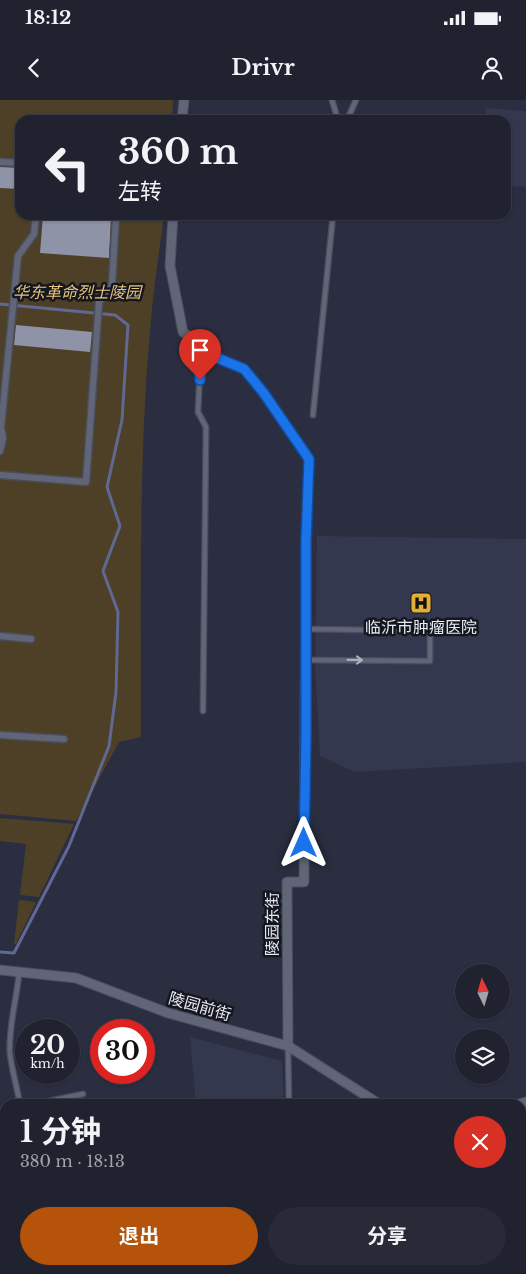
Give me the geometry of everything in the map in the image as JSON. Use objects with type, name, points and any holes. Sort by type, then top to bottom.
[{"type":"street","points":[[182,115],[184,100]]},
{"type":"street","points":[[0,162],[15,163]]},
{"type":"street","points":[[0,451],[3,438],[1,425],[18,256],[34,234],[35,220]]},
{"type":"street","points":[[0,475],[86,482],[99,302],[112,285],[116,220]]},
{"type":"street","name":"陵园东街","points":[[173,220],[170,266],[183,332],[215,357],[244,369],[263,392],[309,459],[306,542],[304,882],[287,882],[288,1046]]},
{"type":"street","points":[[0,636],[31,638]]},
{"type":"street","points":[[0,734],[64,739]]},
{"type":"street","name":"陵园前街","points":[[0,970],[76,978],[168,1013],[288,1046],[371,1099]]},
{"type":"lane","points":[[332,100],[336,115]]},
{"type":"lane","points":[[349,115],[356,100]]},
{"type":"lane","points":[[314,415],[333,220]]},
{"type":"lane","points":[[201,347],[198,412],[206,427],[203,712]]},
{"type":"lane","points":[[306,629],[430,631],[430,661],[306,660]]},
{"type":"lane","points":[[19,1099],[10,1054],[11,1029],[20,971]]},
{"type":"lane","points":[[288,1046],[289,1099]]},
{"type":"lane","points":[[59,1099],[83,1094]]},
{"type":"shaded area","points":[[486,108],[526,111],[526,187],[511,186],[511,115],[485,115]]},
{"type":"shaded area","name":"临沂市肿瘤医院","points":[[317,536],[526,539],[526,762],[355,772],[320,756],[315,666]]},
{"type":"shaded area","points":[[190,1037],[282,1061],[284,1099],[196,1099]]},
{"type":"green space","name":"华东革命烈士陵园","points":[[0,100],[173,100],[172,115],[15,115],[15,220],[163,220],[152,309],[144,416],[141,523],[141,737],[119,742],[76,821],[0,814]]},
{"type":"green space","points":[[0,818],[74,824],[39,897],[20,895],[26,844],[0,841]]},
{"type":"green space","points":[[19,900],[36,902],[16,944],[14,944]]},
{"type":"building","points":[[0,167],[15,168],[15,189],[0,188]]},
{"type":"building","points":[[43,220],[111,220],[109,258],[40,253]]},
{"type":"building","points":[[16,325],[92,332],[90,352],[14,345]]},
{"type":"waterway","points":[[0,304],[115,315],[128,325],[122,420],[107,487],[120,526],[103,571],[118,612],[116,692],[109,746],[69,846],[14,953],[0,952]]},
{"type":"place","name":"临沂市肿瘤医院","points":[[421,603]]},
{"type":"route","points":[[200,380],[201,347],[215,357],[244,369],[263,392],[309,459],[306,542],[307,623],[304,843]]}]
